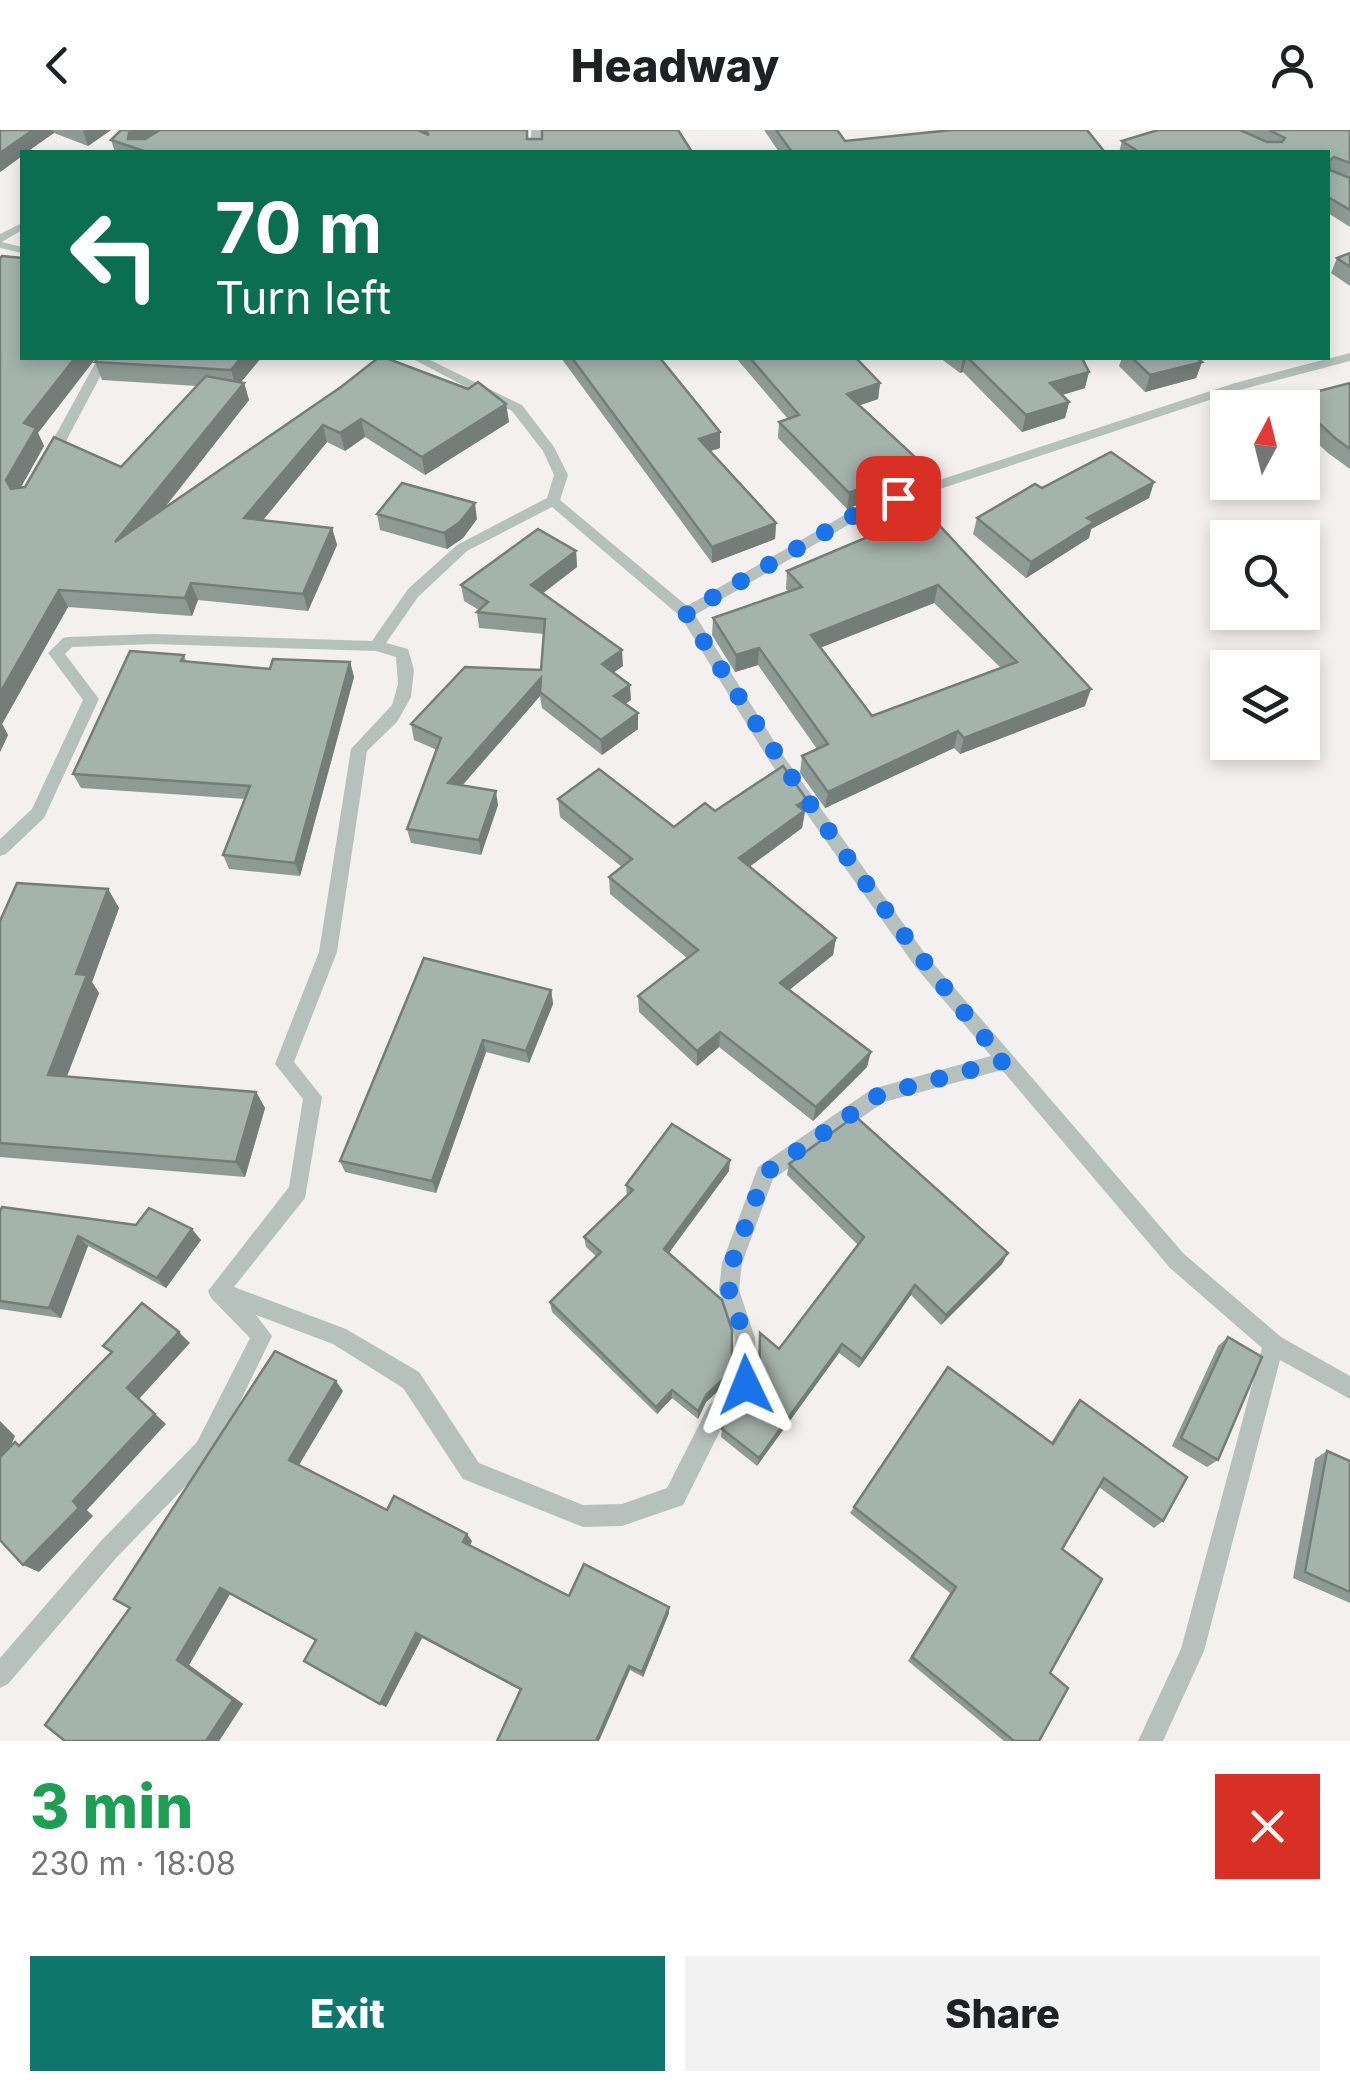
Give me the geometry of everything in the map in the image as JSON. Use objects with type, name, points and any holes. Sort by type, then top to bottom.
[{"type":"street","points":[[686,613],[865,509],[1239,386],[1350,357]]},
{"type":"street","points":[[43,470],[103,360]]},
{"type":"street","points":[[376,646],[413,593],[462,548],[552,501],[561,475],[548,450],[516,408],[421,360]]},
{"type":"street","points":[[552,501],[686,613],[776,758],[920,960],[1177,1261],[1274,1344],[1350,1388]]},
{"type":"street","points":[[0,848],[38,813],[91,699],[56,653],[68,642],[153,638],[376,646],[403,653],[410,680],[396,717],[359,749],[328,952],[284,1064],[313,1098],[298,1191],[218,1291]]},
{"type":"street","points":[[218,1291],[338,1336],[412,1380],[471,1471],[583,1516],[622,1514],[675,1498],[717,1413],[746,1385],[745,1338],[729,1290],[732,1263],[765,1173],[879,1095],[1004,1061]]},
{"type":"street","points":[[0,1676],[109,1549],[205,1450],[262,1336],[218,1291]]},
{"type":"street","points":[[1150,1741],[1192,1651],[1274,1344]]},
{"type":"building","points":[[0,130],[33,130],[0,153]]},
{"type":"building","points":[[121,130],[134,130],[128,139],[145,139],[160,130],[418,130],[429,135],[425,130],[527,130],[527,139],[542,139],[542,130],[678,130],[691,150],[141,150],[111,140]]},
{"type":"building","points":[[776,130],[837,130],[845,141],[952,130],[1087,130],[1103,150],[791,150]]},
{"type":"building","points":[[1158,130],[1240,130],[1267,142],[1282,142],[1285,138],[1269,130],[1350,130],[1350,163],[1334,157],[1330,160],[1330,150],[1136,150],[1122,141]]},
{"type":"building","points":[[1330,170],[1350,178],[1350,210],[1330,198]]},
{"type":"building","points":[[1350,253],[1350,267],[1337,258]]},
{"type":"building","points":[[0,258],[20,258],[20,360],[73,360],[24,423],[36,428],[6,480],[11,489],[25,487],[54,437],[121,467],[206,376],[244,383],[115,542],[375,360],[391,360],[468,389],[478,382],[506,404],[422,457],[361,419],[340,433],[323,425],[244,518],[332,528],[303,594],[191,583],[185,598],[59,590],[0,693]]},
{"type":"building","points":[[96,360],[239,360],[231,370]]},
{"type":"building","points":[[573,360],[662,360],[720,432],[699,439],[776,523],[712,547]]},
{"type":"building","points":[[752,360],[858,360],[880,383],[847,394],[915,457],[879,471],[886,478],[849,493],[779,422],[799,415]]},
{"type":"building","points":[[970,360],[1083,360],[1089,372],[1050,383],[1069,402],[1026,415]]},
{"type":"building","points":[[1134,360],[1202,362],[1150,375]]},
{"type":"building","points":[[1350,383],[1350,449],[1320,424],[1320,391]]},
{"type":"building","points":[[1111,452],[1154,482],[1087,518],[1094,522],[1031,562],[977,518],[1035,484],[1042,488]]},
{"type":"building","points":[[402,483],[475,503],[460,522],[444,533],[377,514]]},
{"type":"building","points":[[900,489],[939,525],[1091,689],[964,738],[958,731],[828,792],[802,756],[828,744],[759,648],[736,655],[713,618],[802,587],[787,571],[882,531],[878,528],[884,526],[862,505]],"holes":[[[938,585],[1017,662],[872,716],[811,635]]]},
{"type":"building","points":[[538,529],[576,551],[531,585],[622,650],[602,664],[630,685],[614,696],[638,713],[601,740],[540,692],[541,678],[448,783],[496,791],[479,840],[407,829],[441,738],[411,724],[465,667],[541,670],[545,619],[477,612],[488,602],[461,585]]},
{"type":"building","points":[[130,651],[184,655],[181,661],[270,669],[273,659],[350,662],[295,863],[223,855],[250,786],[73,774]]},
{"type":"building","points":[[783,766],[807,800],[797,805],[804,811],[739,858],[836,938],[780,983],[871,1052],[816,1107],[720,1032],[697,1051],[638,996],[698,950],[609,877],[632,859],[558,799],[599,769],[674,827],[705,803],[715,811]]},
{"type":"building","points":[[17,883],[108,889],[76,974],[87,975],[48,1075],[256,1092],[236,1162],[0,1143],[0,921]]},
{"type":"building","points":[[424,958],[551,990],[526,1051],[483,1040],[432,1181],[340,1161]]},
{"type":"building","points":[[855,1116],[1008,1253],[946,1315],[915,1285],[862,1359],[842,1344],[759,1458],[722,1429],[729,1415],[759,1386],[760,1333],[779,1349],[864,1237],[789,1164]]},
{"type":"building","points":[[672,1124],[730,1160],[664,1249],[722,1300],[732,1330],[732,1371],[707,1394],[698,1411],[672,1390],[656,1407],[550,1302],[601,1252],[584,1237],[633,1190],[626,1185]]},
{"type":"building","points":[[2,1207],[136,1225],[149,1208],[192,1229],[157,1278],[78,1236],[49,1308],[0,1301]]},
{"type":"building","points":[[142,1303],[179,1332],[127,1388],[155,1414],[73,1501],[79,1508],[23,1565],[0,1540],[0,1457],[15,1442],[19,1446],[112,1352],[103,1346]]},
{"type":"building","points":[[1228,1337],[1262,1357],[1218,1460],[1181,1438]]},
{"type":"building","points":[[275,1351],[336,1381],[289,1460],[387,1510],[394,1496],[467,1534],[463,1542],[569,1596],[584,1564],[669,1607],[642,1672],[629,1666],[596,1741],[497,1741],[521,1689],[416,1633],[380,1704],[304,1661],[316,1640],[220,1588],[177,1660],[233,1700],[206,1741],[65,1741],[45,1725],[130,1608],[114,1599]]},
{"type":"building","points":[[948,1367],[1053,1444],[1080,1400],[1187,1477],[1163,1521],[1104,1478],[1062,1549],[1102,1579],[1050,1673],[1068,1688],[1039,1741],[1014,1741],[912,1657],[956,1587],[854,1507]]},
{"type":"building","points":[[1327,1451],[1350,1461],[1350,1592],[1305,1572]]},
{"type":"route","points":[[746,1385],[745,1338],[729,1290],[732,1263],[765,1173],[879,1095],[1004,1061],[920,960],[776,758],[686,613],[865,509],[898,498]]}]
